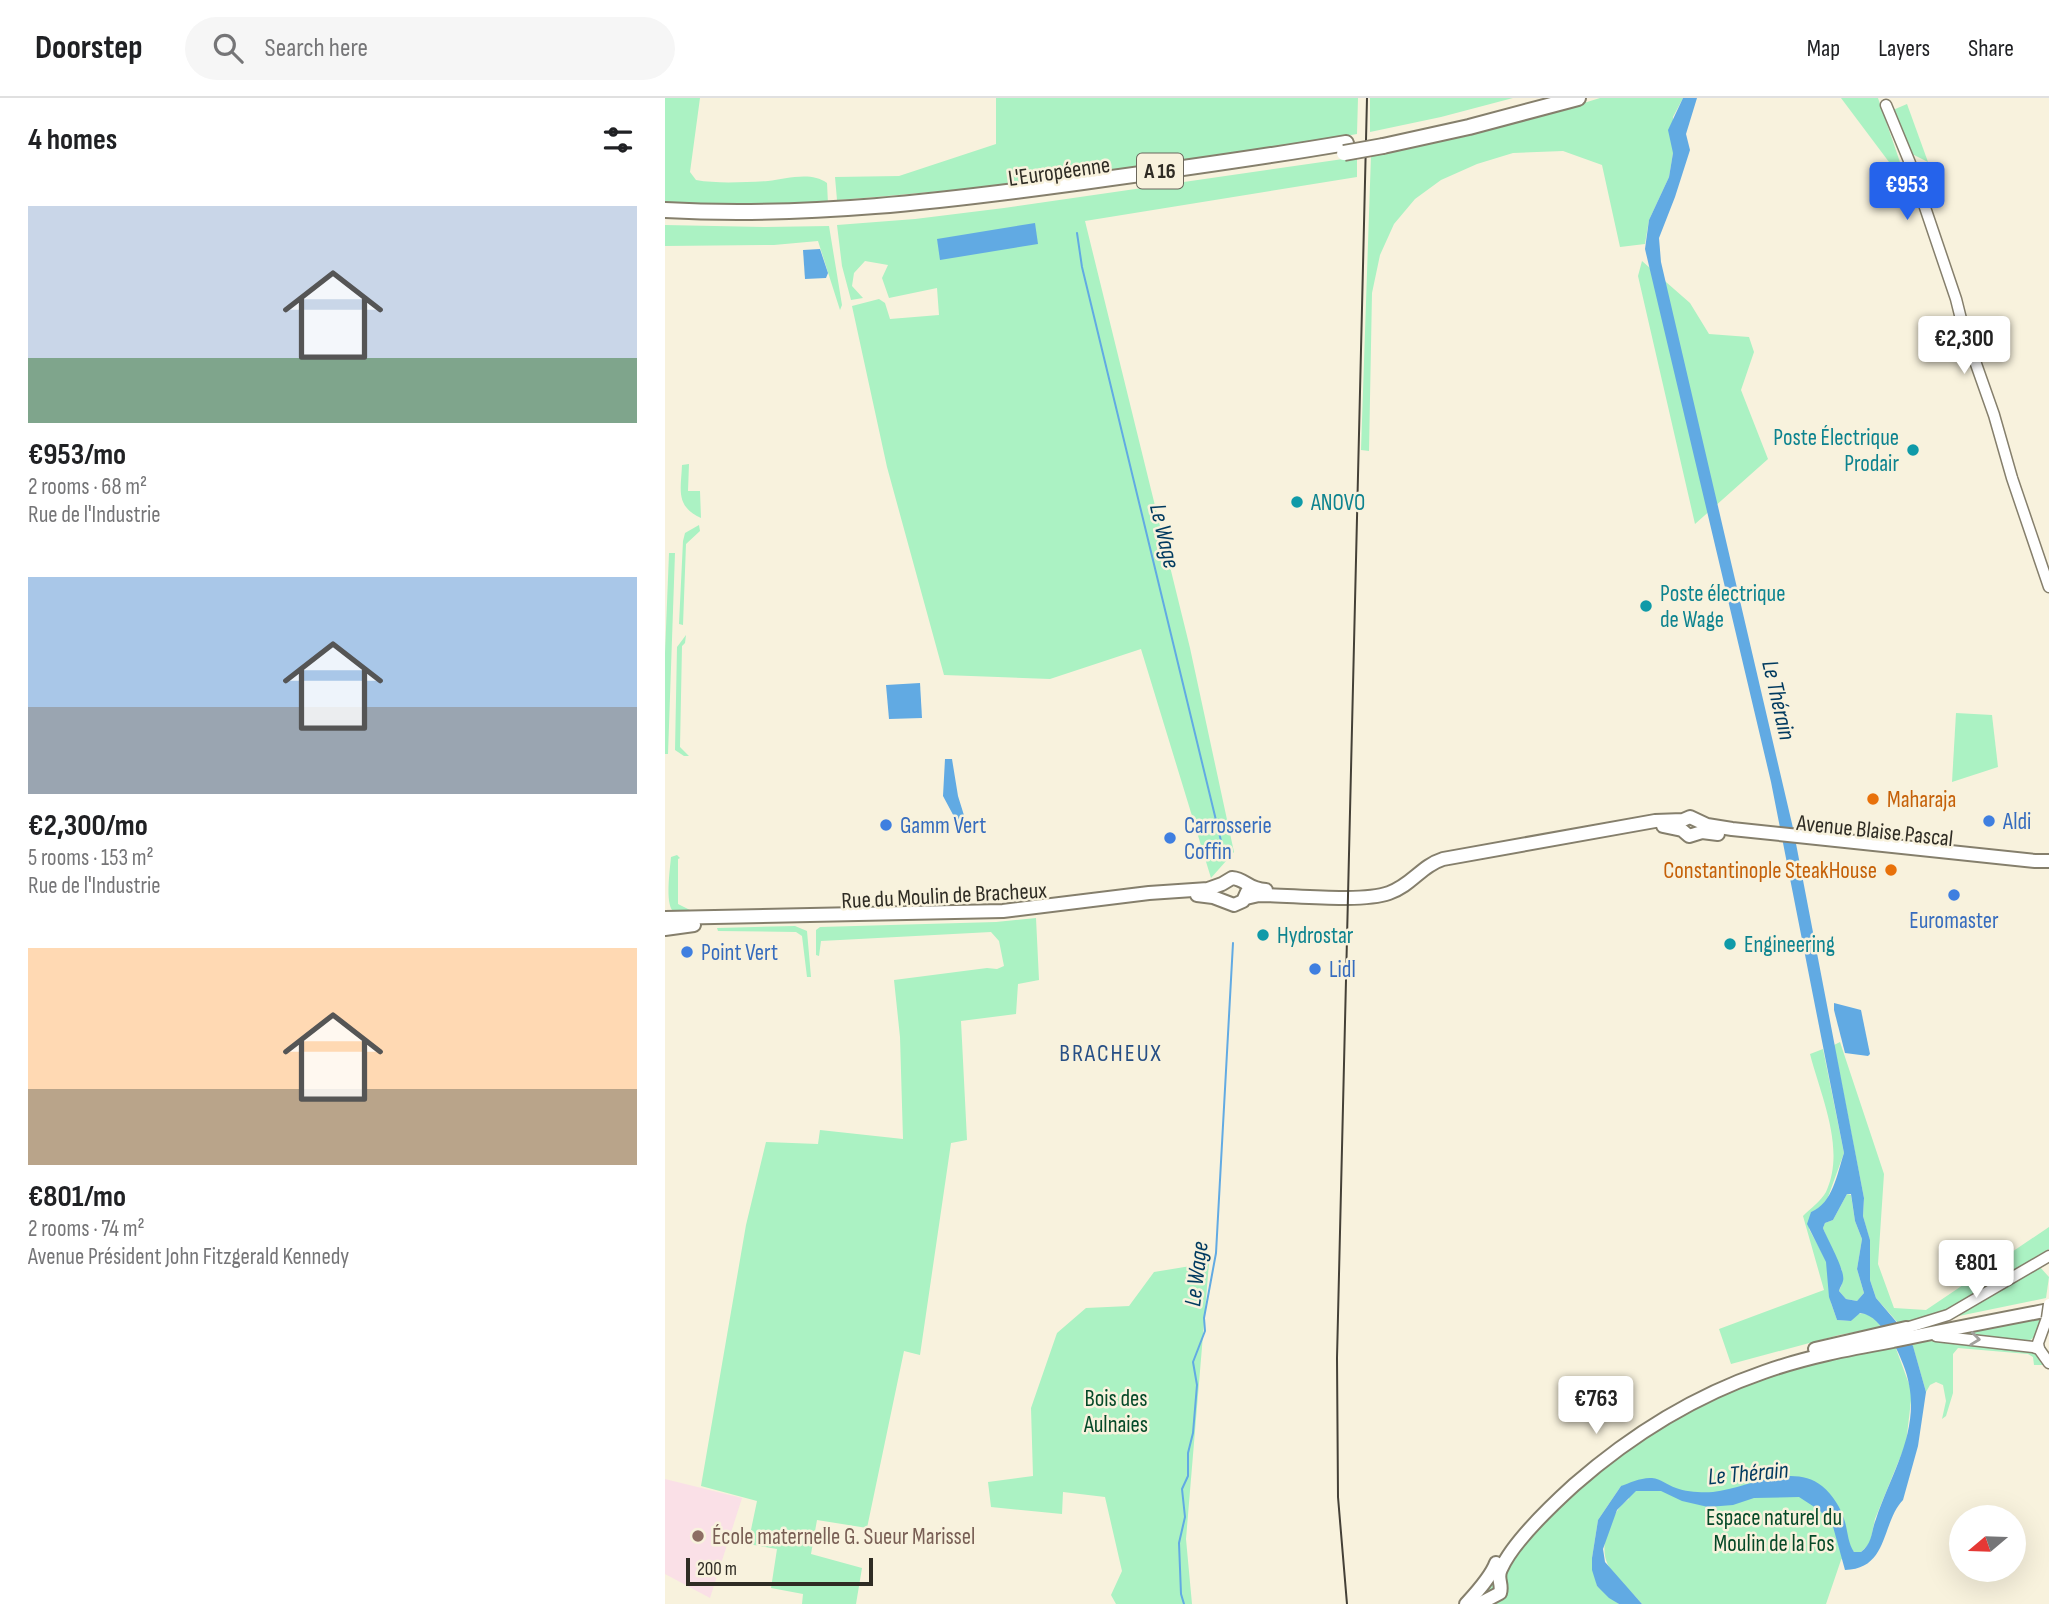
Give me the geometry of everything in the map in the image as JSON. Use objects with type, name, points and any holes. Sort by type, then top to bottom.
[{"type":"highway","name":"L'Européenne","points":[[1383,141],[1547,98]]},
{"type":"highway","name":"L'Européenne","points":[[665,219],[777,221],[912,213],[1034,198],[1482,124],[1578,98]]},
{"type":"highway","name":"L'Européenne","points":[[665,210],[783,212],[900,205],[1345,148]]},
{"type":"main road","name":"Avenue Blaise Pascal","points":[[1246,891],[1397,889],[1408,884],[1434,862],[1663,820],[1683,825],[1689,836],[1698,827],[1719,828],[1781,838],[2049,861]]},
{"type":"main road","name":"Avenue Blaise Pascal","points":[[1800,839],[2049,867]]},
{"type":"main road","points":[[1234,878],[1240,880],[1246,891],[1234,905],[1224,901],[1220,892],[1223,884],[1234,878]]},
{"type":"main road","name":"Rue du Moulin de Bracheux","points":[[665,929],[730,923],[951,919],[1055,908],[1223,884]]},
{"type":"main road","name":"Rue du Moulin de Bracheux","points":[[1109,901],[1197,895],[1224,901]]},
{"type":"main road","name":"Rue du Moulin de Bracheux","points":[[665,918],[990,912],[1055,908]]},
{"type":"main road","points":[[1487,1590],[1506,1547],[1543,1506],[1578,1472],[1628,1433],[1667,1408],[1775,1360],[1817,1348],[2049,1303]]},
{"type":"main road","points":[[1909,1332],[2048,1319]]},
{"type":"main road","points":[[1467,1604],[1487,1590],[1515,1548],[1563,1495],[1606,1459],[1657,1423],[1717,1391],[1765,1372],[1888,1336]]},
{"type":"street","points":[[1885,101],[2049,567]]},
{"type":"street","points":[[1994,415],[2049,587]]},
{"type":"street","points":[[1909,1332],[1948,1314],[2048,1258]]},
{"type":"street","points":[[2049,1303],[2044,1346],[2049,1363]]},
{"type":"street","points":[[1909,1332],[2044,1346]]},
{"type":"shaded area","name":"École maternelle G. Sueur Marissel","points":[[665,1479],[742,1498],[710,1598],[665,1574]]},
{"type":"green space","points":[[665,98],[700,98],[690,172],[696,180],[741,182],[814,177],[827,183],[828,204],[665,203]]},
{"type":"green space","points":[[996,98],[1358,98],[1357,134],[1098,173],[837,200],[835,177],[899,176],[996,144]]},
{"type":"green space","points":[[1370,98],[1513,98],[1370,132]]},
{"type":"green space","points":[[1600,98],[1683,98],[1673,117],[1673,153],[1669,177],[1649,220],[1645,244],[1620,247],[1602,165],[1563,151],[1513,153],[1477,164],[1441,180],[1415,199],[1394,224],[1380,255],[1372,293],[1369,451],[1361,450],[1371,155],[1545,115]]},
{"type":"green space","points":[[1841,98],[1878,98],[1902,168],[1895,170]]},
{"type":"green space","points":[[1907,104],[1928,162],[1908,152],[1893,110]]},
{"type":"green space","points":[[1357,157],[1357,177],[1085,221],[1190,648],[1234,852],[1211,878],[1141,649],[1050,679],[944,675],[887,467],[852,306],[879,299],[885,303],[890,319],[939,315],[937,288],[889,298],[882,278],[888,265],[865,261],[854,273],[852,286],[863,298],[851,300],[842,266],[837,225],[1004,208]]},
{"type":"green space","points":[[665,225],[829,226],[842,305],[840,310],[818,241],[774,245],[665,246]]},
{"type":"green space","points":[[1642,261],[1690,303],[1709,334],[1749,337],[1754,352],[1741,390],[1768,459],[1695,524],[1638,276]]},
{"type":"green space","points":[[689,464],[688,491],[700,491],[701,518],[687,508],[681,496],[682,465]]},
{"type":"green space","points":[[699,525],[700,531],[686,544],[683,625],[679,624],[683,541],[685,533]]},
{"type":"green space","points":[[669,553],[675,553],[668,754],[665,754],[665,653]]},
{"type":"green space","points":[[686,635],[682,646],[680,747],[689,756],[675,750],[677,647]]},
{"type":"green space","points":[[1956,713],[1992,715],[1998,767],[1952,782]]},
{"type":"green space","points":[[677,855],[680,858],[678,904],[692,911],[718,912],[673,911],[669,901],[669,877],[671,857]]},
{"type":"green space","points":[[1036,918],[1039,980],[1018,984],[1016,1014],[961,1021],[967,1140],[951,1143],[920,1355],[904,1351],[867,1528],[817,1520],[811,1554],[862,1568],[856,1604],[802,1604],[803,1594],[771,1588],[777,1549],[748,1544],[757,1501],[701,1486],[746,1225],[766,1142],[818,1144],[820,1130],[903,1139],[900,1037],[894,980],[1004,966],[999,941],[991,932],[821,941],[819,956],[816,955],[816,930],[820,927],[996,922]]},
{"type":"green space","points":[[795,926],[807,931],[811,977],[807,977],[802,936],[796,932],[718,931],[717,928]]},
{"type":"green space","points":[[1840,1042],[1884,1174],[1878,1264],[1894,1308],[1926,1310],[2049,1227],[2049,1249],[1940,1314],[1899,1324],[1876,1298],[1870,1280],[1870,1241],[1863,1216],[1864,1198],[1834,1045]]},
{"type":"green space","points":[[1823,1049],[1844,1153],[1828,1197],[1821,1207],[1811,1212],[1809,1229],[1827,1262],[1831,1303],[1837,1320],[1851,1321],[1857,1314],[1865,1314],[1874,1318],[1881,1327],[1839,1335],[1731,1364],[1719,1329],[1824,1290],[1803,1216],[1824,1195],[1832,1175],[1833,1141],[1830,1123],[1810,1054]]},
{"type":"green space","points":[[1847,1194],[1851,1195],[1855,1221],[1862,1239],[1857,1269],[1864,1293],[1857,1301],[1846,1299],[1839,1291],[1842,1270],[1823,1228],[1825,1223],[1833,1220]]},
{"type":"green space","name":"Bois des Aulnaies","points":[[1209,1263],[1186,1539],[1192,1604],[1116,1604],[1111,1595],[1122,1571],[1105,1497],[1063,1492],[1062,1514],[991,1507],[988,1482],[1033,1476],[1031,1408],[1057,1333],[1086,1308],[1129,1306],[1154,1272]]},
{"type":"green space","points":[[2039,1266],[2049,1277],[2046,1298],[1949,1318]]},
{"type":"green space","points":[[2043,1316],[2034,1336],[2023,1343],[1947,1334]]},
{"type":"green space","points":[[1933,1341],[2031,1352],[2037,1355],[2044,1365],[2034,1365],[2033,1357],[2028,1354],[1958,1348],[1953,1354],[1953,1393],[1946,1416],[1942,1419],[1946,1401],[1943,1385],[1936,1382],[1930,1385],[1926,1392],[1912,1343]]},
{"type":"green space","name":"Espace naturel du Moulin de la Fos","points":[[1895,1346],[1912,1392],[1906,1443],[1875,1519],[1870,1543],[1861,1552],[1854,1552],[1850,1547],[1841,1560],[1826,1604],[1642,1604],[1611,1569],[1604,1551],[1612,1521],[1620,1507],[1629,1499],[1621,1486],[1598,1520],[1592,1558],[1597,1586],[1619,1604],[1497,1604],[1487,1590],[1538,1529],[1569,1498],[1621,1455],[1679,1417],[1709,1401],[1771,1376],[1817,1362]]},
{"type":"water","points":[[1683,98],[1697,98],[1686,134],[1690,150],[1659,238],[1661,262],[1793,828],[1864,1198],[1863,1216],[1870,1240],[1870,1280],[1876,1298],[1905,1332],[1913,1346],[1926,1392],[1918,1446],[1903,1500],[1870,1562],[1859,1568],[1845,1570],[1832,1523],[1819,1510],[1799,1497],[1754,1498],[1733,1505],[1708,1507],[1682,1501],[1661,1491],[1636,1491],[1617,1510],[1603,1549],[1605,1562],[1642,1604],[1619,1604],[1597,1586],[1592,1570],[1592,1558],[1598,1520],[1621,1486],[1652,1478],[1680,1489],[1709,1492],[1783,1476],[1810,1479],[1822,1486],[1833,1498],[1843,1517],[1852,1549],[1854,1552],[1861,1552],[1870,1541],[1899,1462],[1909,1425],[1911,1405],[1903,1364],[1895,1346],[1879,1324],[1873,1318],[1860,1313],[1851,1321],[1837,1320],[1829,1297],[1826,1262],[1807,1224],[1811,1212],[1829,1195],[1844,1153],[1771,782],[1645,249],[1649,220],[1669,177],[1673,153],[1668,130]],"holes":[[[1847,1194],[1851,1194],[1855,1221],[1862,1239],[1857,1269],[1864,1293],[1857,1301],[1846,1299],[1839,1291],[1843,1281],[1842,1270],[1823,1228],[1825,1223],[1833,1220]]]},
{"type":"water","points":[[1035,223],[1038,244],[940,260],[937,239]]},
{"type":"water","points":[[820,249],[828,273],[826,278],[805,279],[803,250]]},
{"type":"water","points":[[920,683],[922,718],[889,719],[886,685]]},
{"type":"water","points":[[945,759],[952,759],[958,796],[967,825],[958,824],[943,796]]},
{"type":"water","points":[[1834,1003],[1861,1010],[1870,1054],[1868,1056],[1845,1053]]},
{"type":"waterway","name":"Le Wage","points":[[1077,233],[1082,267],[1222,845]]},
{"type":"waterway","name":"Le Wage","points":[[1184,1604],[1181,1594],[1179,1543],[1185,1517],[1182,1489],[1188,1476],[1188,1453],[1193,1433],[1197,1385],[1193,1362],[1205,1331],[1204,1318],[1216,1253],[1233,943]]},
{"type":"railway","points":[[1347,1604],[1338,1497],[1337,1358],[1367,98]]},
{"type":"place","name":"Poste Électrique Prodair","points":[[1913,450]]},
{"type":"place","name":"ANOVO","points":[[1297,502]]},
{"type":"place","name":"Poste électrique de Wage","points":[[1646,606]]},
{"type":"place","name":"Maharaja","points":[[1873,799]]},
{"type":"place","name":"Aldi","points":[[1989,821]]},
{"type":"place","name":"Gamm Vert","points":[[886,825]]},
{"type":"place","name":"Carrosserie Coffin","points":[[1170,838]]},
{"type":"place","name":"Constantinople SteakHouse","points":[[1891,870]]},
{"type":"place","name":"Euromaster","points":[[1954,895]]},
{"type":"place","name":"Hydrostar","points":[[1263,935]]},
{"type":"place","name":"Engineering","points":[[1730,944]]},
{"type":"place","name":"Point Vert","points":[[687,952]]},
{"type":"place","name":"Lidl","points":[[1315,969]]},
{"type":"place","name":"École maternelle G. Sueur Marissel","points":[[698,1536]]},
{"type":"district","name":"BRACHEUX","points":[[1111,1053]]},
{"type":"water label","name":"Le Thérain","points":[[1779,700]]},
{"type":"water label","name":"Le Thérain","points":[[1748,1473]]}]
